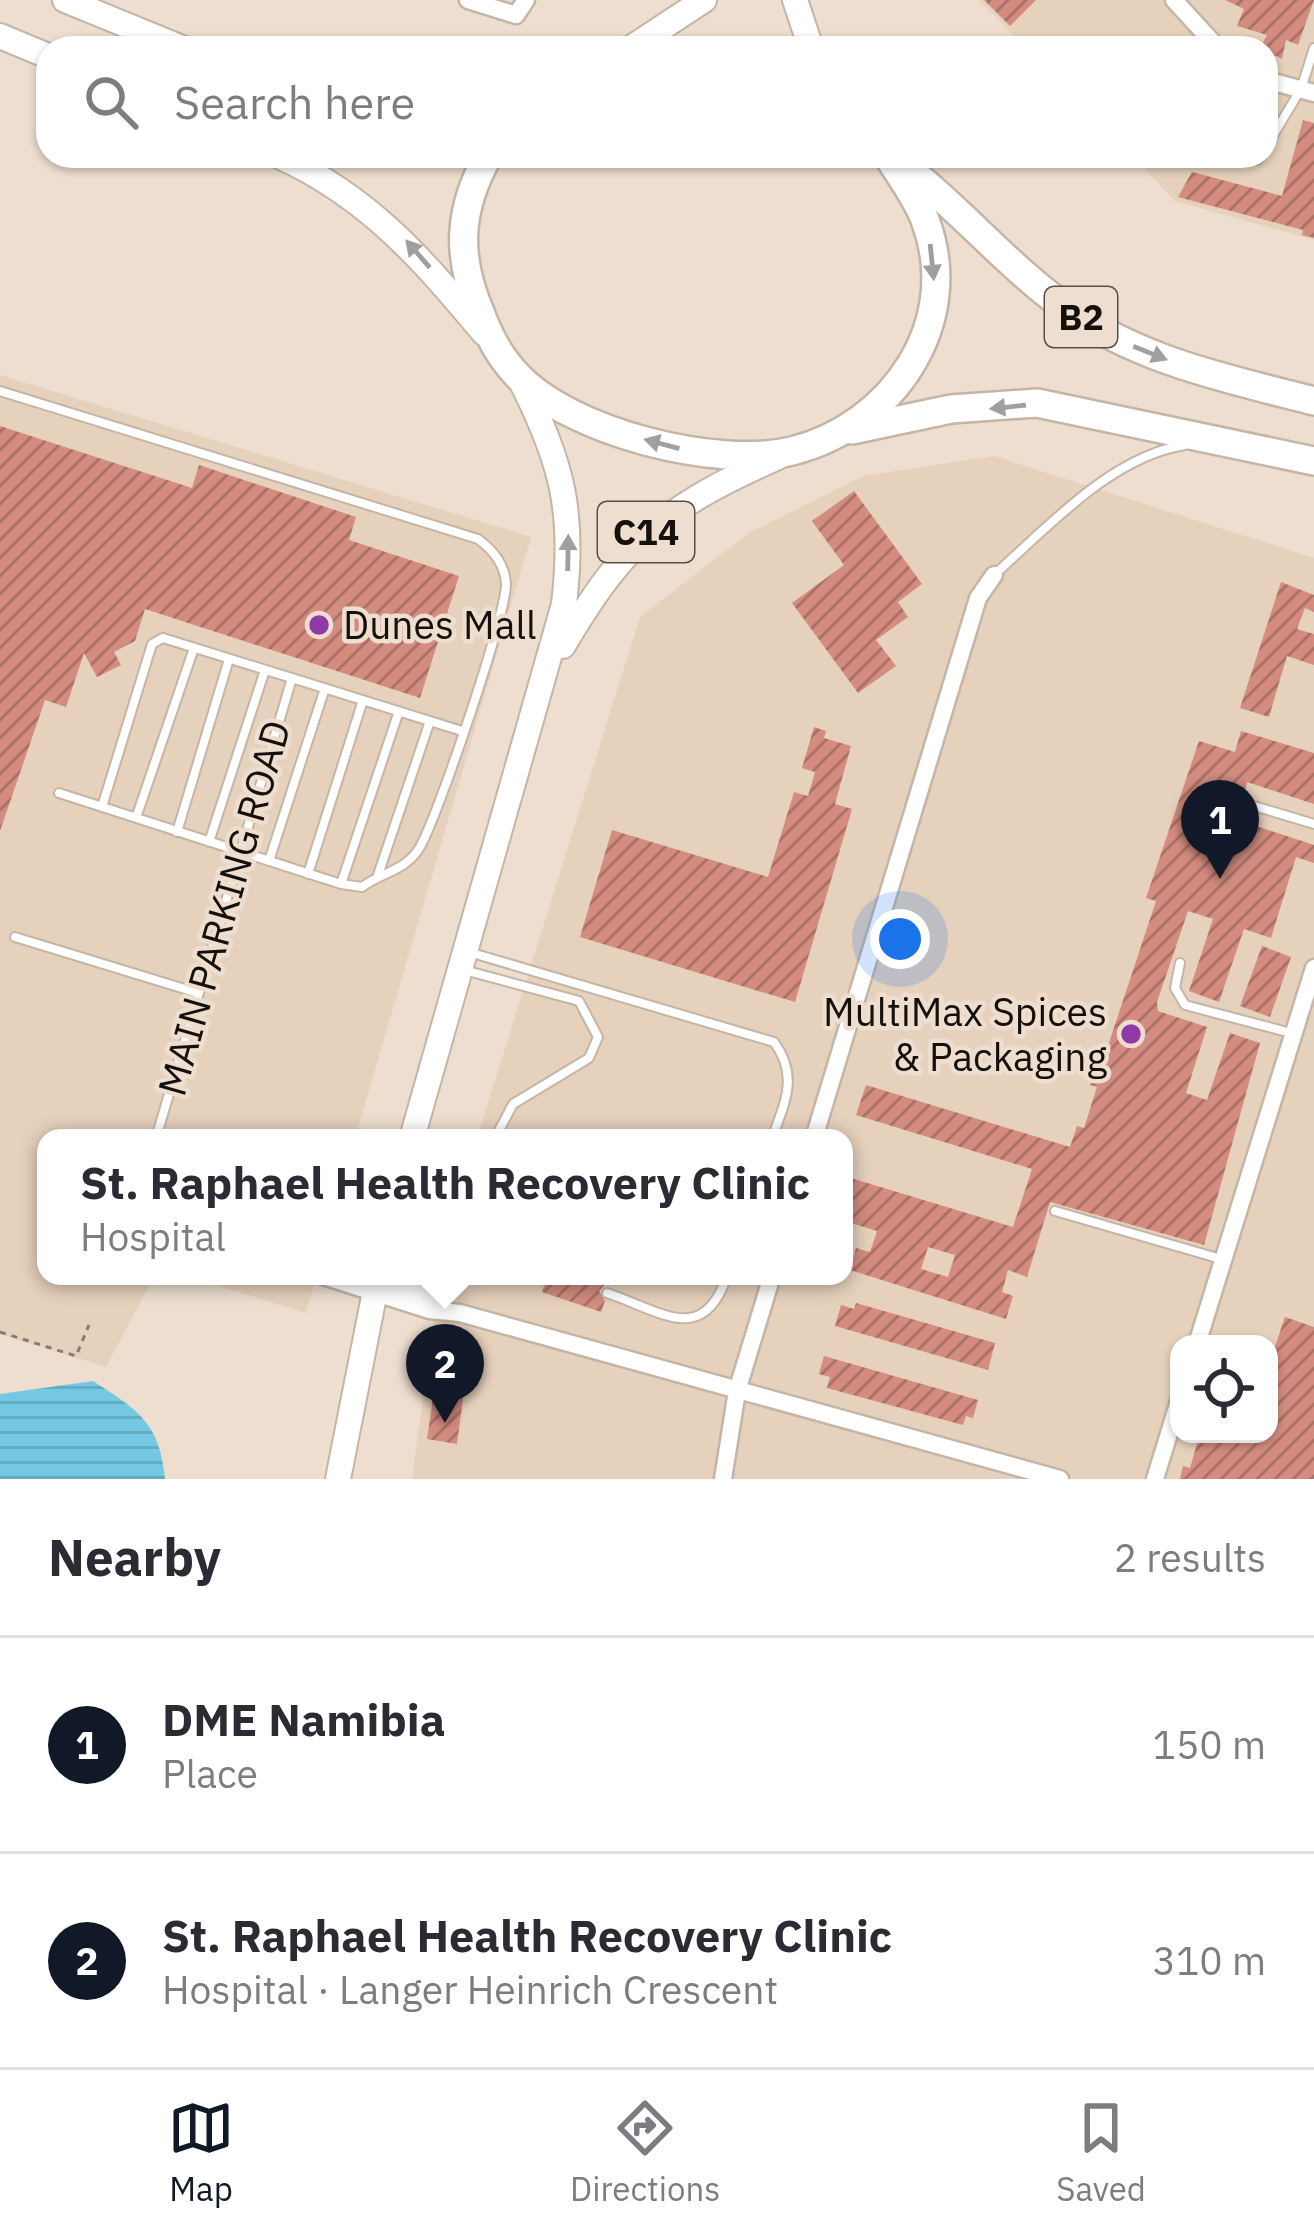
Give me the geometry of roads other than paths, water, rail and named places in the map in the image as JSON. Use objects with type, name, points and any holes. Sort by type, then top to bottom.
[{"type":"highway","points":[[483,168],[464,209],[461,240],[464,275],[493,344],[520,379],[574,412],[652,443],[698,454],[791,451],[830,435],[892,393],[923,350],[935,301],[925,219],[897,168]]},
{"type":"highway","name":"B2","points":[[904,168],[1063,306],[1128,344],[1180,365],[1314,401]]},
{"type":"highway","name":"B2","points":[[830,435],[951,410],[1036,404],[1314,461]]},
{"type":"main road","points":[[65,0],[153,36]]},
{"type":"main road","points":[[650,36],[704,0]]},
{"type":"main road","points":[[795,0],[807,36]]},
{"type":"main road","points":[[0,36],[36,51]]},
{"type":"main road","points":[[305,168],[367,205],[408,242],[493,344]]},
{"type":"main road","name":"C14","points":[[414,1129],[565,604],[568,517],[553,444],[520,379]]},
{"type":"main road","name":"C14","points":[[550,668],[618,560],[650,527],[706,489],[791,451]]},
{"type":"main road","points":[[400,1129],[418,1112]]},
{"type":"main road","points":[[338,1479],[375,1285]]},
{"type":"street","points":[[468,0],[524,6]]},
{"type":"street","points":[[1174,0],[1207,36]]},
{"type":"street","points":[[1278,83],[1307,91]]},
{"type":"street","points":[[817,1129],[978,598],[994,575]]},
{"type":"street","points":[[1200,1335],[1314,968]]},
{"type":"street","points":[[386,1285],[460,1313],[1060,1479]]},
{"type":"street","points":[[723,1479],[737,1391],[769,1285]]},
{"type":"street","points":[[430,1286],[460,1313]]},
{"type":"street","points":[[1154,1479],[1170,1429]]},
{"type":"lane","points":[[1278,131],[1307,91],[1314,48]]},
{"type":"lane","points":[[0,392],[464,535],[490,548],[500,560],[506,589],[420,847],[402,868],[378,875],[362,887],[59,793]]},
{"type":"lane","points":[[994,575],[1141,457],[1186,445],[1246,445]]},
{"type":"lane","points":[[102,807],[152,644],[163,638],[462,731]]},
{"type":"lane","points":[[136,818],[194,648]]},
{"type":"lane","points":[[177,832],[229,659]]},
{"type":"lane","points":[[208,842],[265,670]]},
{"type":"lane","name":"MAIN PARKING ROAD","points":[[159,1129],[292,678]]},
{"type":"lane","points":[[269,861],[325,688]]},
{"type":"lane","points":[[308,874],[362,700]]},
{"type":"lane","points":[[341,884],[399,711]]},
{"type":"lane","points":[[378,875],[430,721]]},
{"type":"lane","points":[[1234,800],[1314,824]]},
{"type":"lane","points":[[15,937],[198,993]]},
{"type":"lane","points":[[466,960],[547,972],[774,1042],[785,1058],[791,1082],[775,1129]]},
{"type":"lane","points":[[466,960],[579,1001],[598,1037],[589,1058],[513,1104],[500,1129]]},
{"type":"lane","points":[[1180,963],[1175,988],[1185,1005],[1293,1034]]},
{"type":"lane","points":[[544,990],[547,972]]},
{"type":"lane","points":[[1055,1211],[1223,1260]]},
{"type":"lane","points":[[607,1293],[688,1321],[706,1318],[718,1304],[724,1285]]},
{"type":"water","points":[[93,1381],[144,1420],[158,1444],[165,1479],[0,1479],[0,1394]]},
{"type":"place","name":"Dunes Mall","points":[[319,625]]},
{"type":"place","name":"DME Namibia","points":[[1220,879]]},
{"type":"place","name":"MultiMax Spices & Packaging","points":[[1131,1034]]},
{"type":"place","name":"St. Raphael Health Recovery Clinic","points":[[445,1423]]}]
